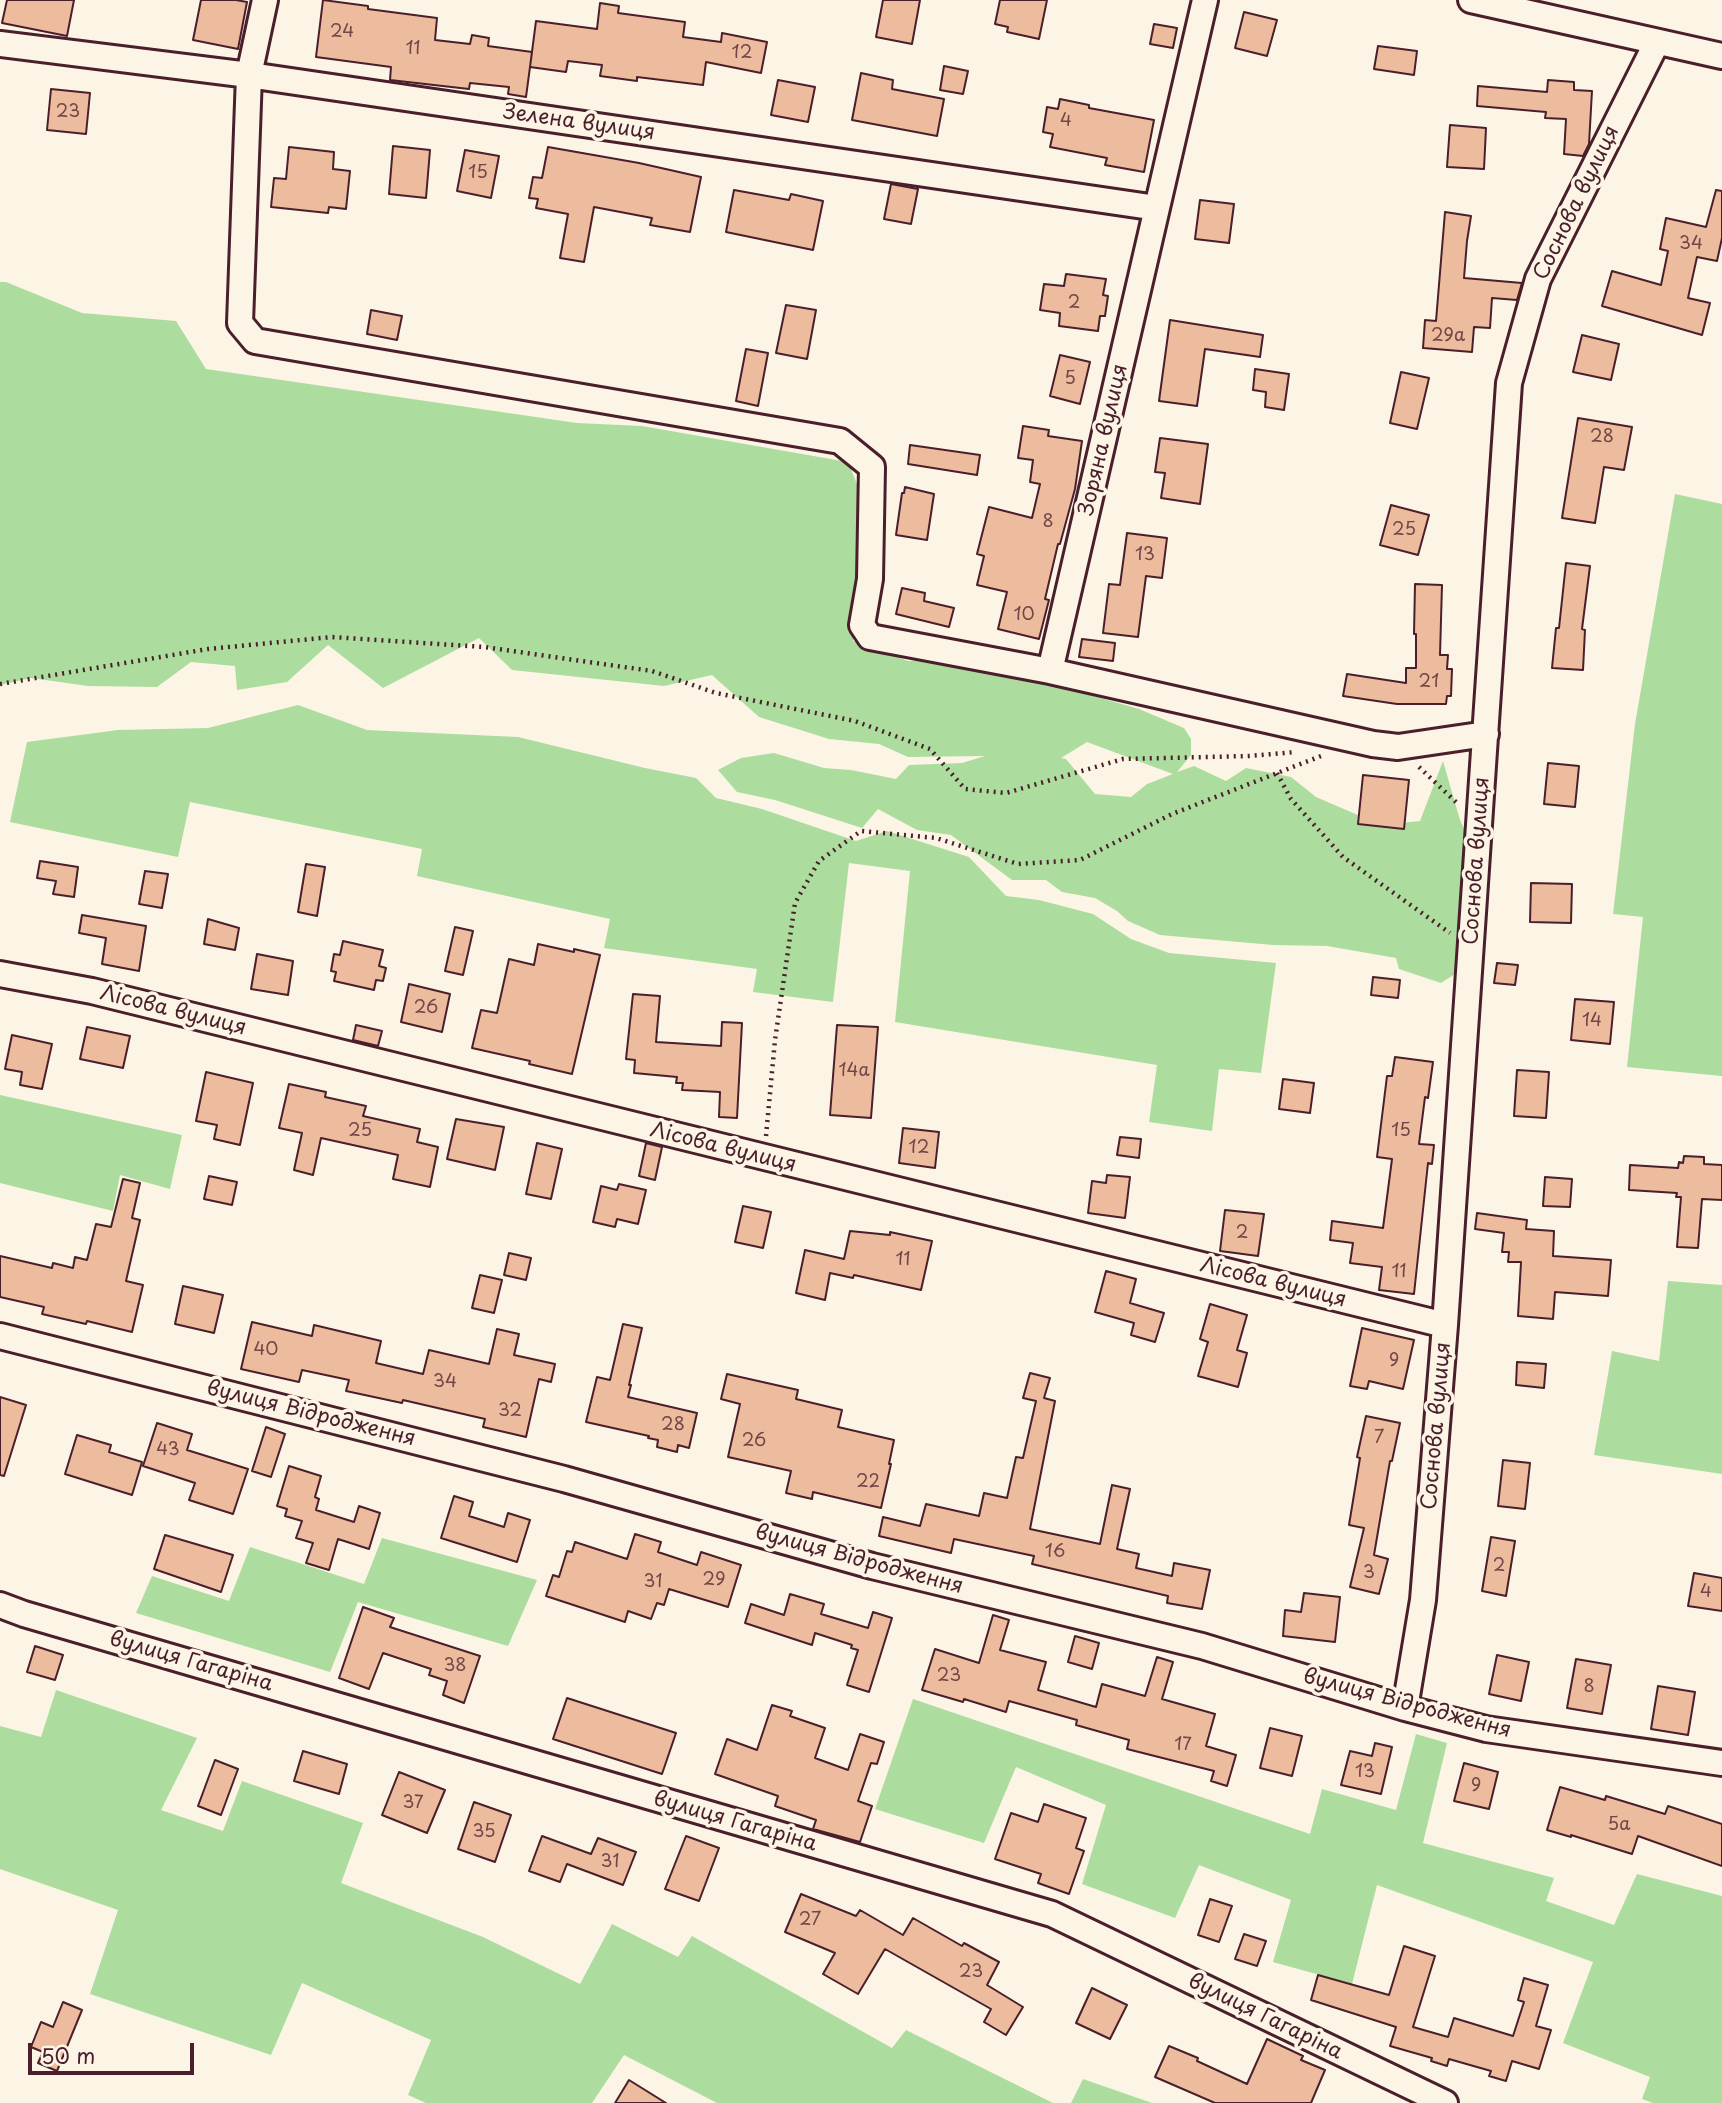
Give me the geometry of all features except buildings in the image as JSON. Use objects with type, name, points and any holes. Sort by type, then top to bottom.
[{"type":"street","points":[[265,0],[248,75],[240,323],[255,341],[840,440],[872,467],[870,579],[862,625],[870,637],[1050,671],[1373,744],[1398,747],[1486,734]]},
{"type":"street","name":"Зоряна вулиця","points":[[1050,671],[1205,0]]},
{"type":"street","points":[[1471,0],[1722,56]]},
{"type":"street","name":"Соснова вулиця","points":[[1405,1708],[1423,1600],[1445,1325],[1510,383],[1538,279],[1657,42]]},
{"type":"street","name":"Зелена вулиця","points":[[0,44],[248,75],[1157,208]]},
{"type":"street","name":"Лісова вулиця","points":[[0,974],[92,991],[1445,1325]]},
{"type":"street","name":"вулиця Відродження","points":[[0,1336],[564,1479],[872,1566],[1202,1646],[1405,1708],[1486,1729],[1722,1763]]},
{"type":"street","name":"вулиця Гагаріна","points":[[0,1605],[1052,1914],[1445,2103]]},
{"type":"path","points":[[0,684],[208,649],[332,637],[484,647],[652,671],[716,693],[855,722],[918,744],[930,749],[965,789],[1006,793],[1123,760],[1249,757],[1303,751]]},
{"type":"path","points":[[1398,747],[1479,824]]},
{"type":"path","points":[[764,1158],[775,1040],[795,903],[819,861],[861,831],[936,838],[1018,864],[1080,860],[1172,814],[1332,752]]},
{"type":"path","points":[[1277,774],[1291,799],[1343,857],[1471,947]]},
{"type":"green space","points":[[0,282],[6,282],[82,313],[176,321],[206,369],[577,423],[642,426],[848,462],[864,501],[853,641],[908,661],[961,658],[1139,709],[1184,728],[1191,739],[1191,755],[1177,772],[1194,766],[1226,781],[1246,768],[1291,777],[1316,797],[1381,825],[1420,821],[1443,761],[1460,820],[1475,852],[1475,961],[1441,983],[1399,969],[1396,958],[1327,946],[1273,945],[1160,935],[1128,921],[1095,898],[1062,892],[1046,880],[1012,880],[951,835],[917,830],[878,809],[862,828],[775,800],[737,792],[718,770],[741,758],[774,753],[824,768],[851,770],[896,779],[909,765],[962,763],[985,756],[908,757],[879,744],[829,739],[759,717],[712,675],[664,686],[512,670],[479,638],[383,688],[328,645],[287,682],[237,690],[235,666],[191,662],[157,687],[88,686],[31,678],[0,685]],"holes":[[[1087,742],[1173,774],[1147,784],[1131,797],[1095,794],[1066,759],[1061,758]]]},
{"type":"green space","points":[[1675,494],[1722,504],[1722,1076],[1627,1067],[1643,917],[1613,914],[1635,724]]},
{"type":"green space","points":[[298,705],[367,730],[518,737],[696,778],[716,798],[762,809],[856,841],[887,831],[969,857],[1006,896],[1039,900],[1093,914],[1131,939],[1169,953],[1276,963],[1261,1073],[1219,1069],[1212,1131],[1149,1122],[1157,1065],[895,1022],[910,871],[849,863],[833,1002],[753,992],[757,969],[604,948],[610,919],[417,876],[422,849],[190,802],[178,857],[10,822],[27,742],[118,730],[208,728]]},
{"type":"green space","points":[[0,1095],[182,1135],[170,1189],[120,1175],[113,1211],[0,1183]]},
{"type":"green space","points":[[1668,1281],[1722,1285],[1722,1474],[1594,1455],[1612,1351],[1659,1361]]},
{"type":"green space","points":[[382,1538],[537,1580],[508,1646],[358,1602],[330,1672],[136,1613],[152,1576],[229,1601],[250,1547],[364,1584]]},
{"type":"green space","points":[[56,1690],[197,1738],[161,1810],[223,1831],[242,1781],[363,1823],[341,1883],[483,1937],[580,1984],[612,1924],[678,1957],[692,1936],[892,2048],[906,2030],[1053,2103],[717,2103],[624,2055],[592,2103],[426,2103],[408,2095],[431,2040],[302,1983],[271,2055],[90,1994],[118,1910],[0,1869],[0,1726],[41,1737]]},
{"type":"green space","points":[[913,1699],[1310,1834],[1322,1789],[1396,1810],[1416,1734],[1447,1743],[1423,1843],[1554,1878],[1546,1901],[1614,1925],[1637,1874],[1722,1896],[1722,2103],[1653,2103],[1642,2099],[1650,2077],[1563,2043],[1593,1962],[1377,1885],[1352,1984],[1273,1962],[1291,1900],[1199,1865],[1175,1918],[1082,1884],[1106,1805],[1016,1767],[984,1843],[875,1809]]},
{"type":"green space","points":[[1083,2079],[1152,2103],[1071,2103]]}]
